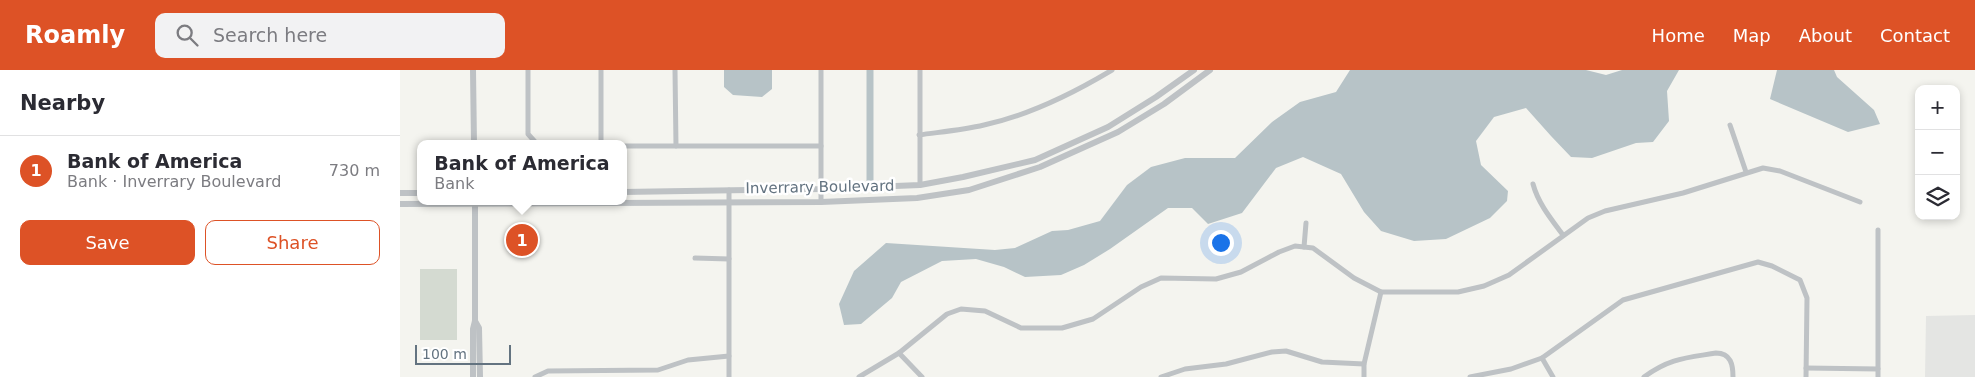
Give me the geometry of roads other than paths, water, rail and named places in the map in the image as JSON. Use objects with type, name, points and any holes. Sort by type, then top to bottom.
[{"type":"street","points":[[473,70],[474,140]]},
{"type":"street","points":[[528,70],[528,134],[532,140]]},
{"type":"street","points":[[601,70],[601,140]]},
{"type":"street","points":[[676,70],[676,146]]},
{"type":"street","points":[[821,70],[821,202]]},
{"type":"street","points":[[920,70],[920,185]]},
{"type":"street","points":[[919,135],[983,126],[1017,116],[1076,91],[1112,70]]},
{"type":"street","name":"Inverrary Boulevard","points":[[627,192],[821,189],[920,185],[963,177],[1036,160],[1108,127],[1156,97],[1194,70]]},
{"type":"street","name":"Inverrary Boulevard","points":[[627,202],[821,202],[917,198],[969,190],[1040,167],[1118,132],[1164,104],[1210,70]]},
{"type":"street","points":[[1730,125],[1746,172]]},
{"type":"street","points":[[627,146],[821,146]]},
{"type":"street","points":[[859,377],[899,353],[947,314],[961,309],[985,311],[1021,328],[1062,328],[1093,319],[1141,287],[1161,278],[1216,280],[1241,272],[1279,252],[1295,246],[1314,248],[1354,278],[1381,292],[1458,292],[1484,286],[1509,275],[1588,218],[1605,211],[1684,193],[1763,168],[1780,171],[1860,202]]},
{"type":"street","points":[[1533,184],[1535,194],[1563,235]]},
{"type":"street","points":[[729,190],[729,377]]},
{"type":"street","points":[[400,193],[417,193]]},
{"type":"street","name":"Inverrary Boulevard","points":[[400,204],[417,204]]},
{"type":"street","points":[[472,377],[473,329],[476,322],[475,205]]},
{"type":"street","points":[[1304,247],[1306,222]]},
{"type":"street","points":[[1878,230],[1878,377]]},
{"type":"street","points":[[695,258],[729,259]]},
{"type":"street","points":[[1470,377],[1510,369],[1542,358],[1623,300],[1758,262],[1772,266],[1800,280],[1807,298],[1806,377]]},
{"type":"street","points":[[1364,377],[1364,364],[1381,292]]},
{"type":"street","points":[[476,322],[479,328],[480,377]]},
{"type":"street","points":[[1161,377],[1185,369],[1226,364],[1272,352],[1286,351],[1322,362],[1364,364]]},
{"type":"street","points":[[899,353],[922,377]]},
{"type":"street","points":[[1644,377],[1653,370],[1672,361],[1716,353],[1725,354],[1731,361],[1733,377]]},
{"type":"street","points":[[535,376],[548,371],[658,370],[688,360],[729,356]]},
{"type":"street","points":[[1542,358],[1553,377]]},
{"type":"street","points":[[1806,368],[1878,369]]},
{"type":"street","points":[[1653,370],[1656,377]]},
{"type":"waterway","points":[[870,70],[870,182]]},
{"type":"place","name":"Bank of America","points":[[522,240]]}]
